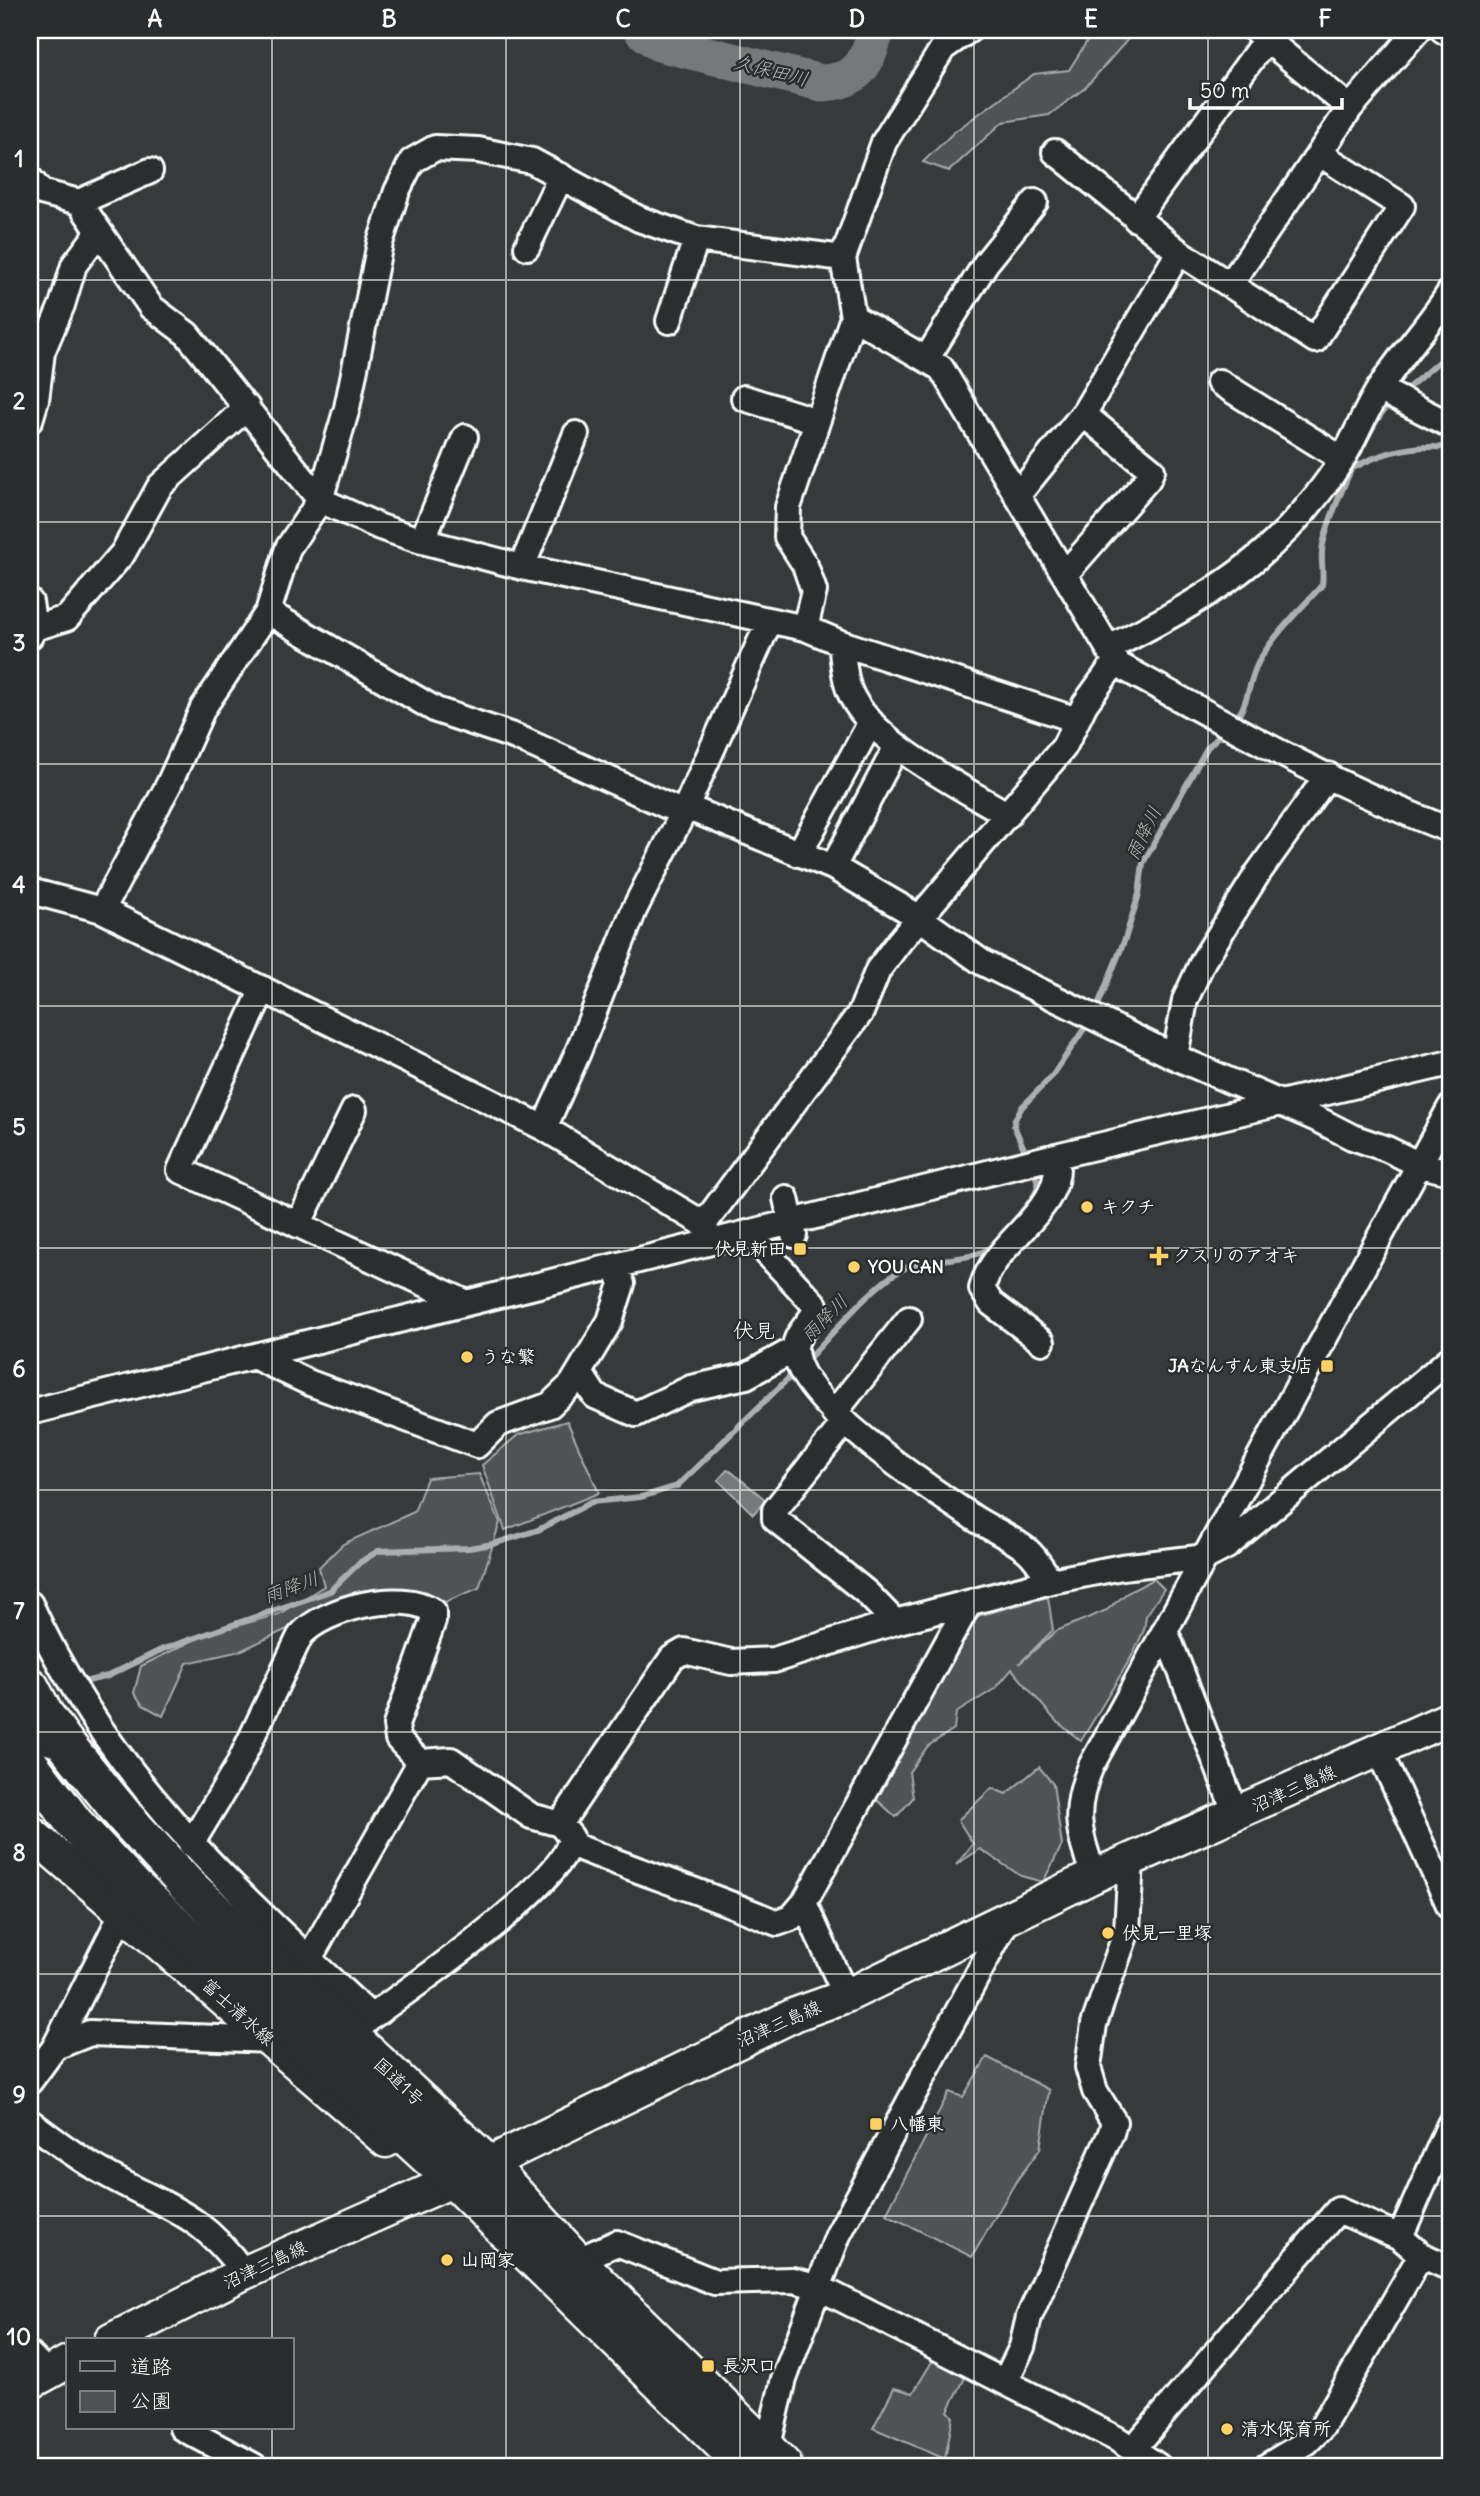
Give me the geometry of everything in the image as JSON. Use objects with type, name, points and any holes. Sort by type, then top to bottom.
[{"type":"highway","name":"国道1号","points":[[30,1687],[44,1714],[47,1738],[186,1884],[360,2027],[765,2462]]},
{"type":"highway","name":"国道1号","points":[[30,1765],[129,1899],[454,2180],[765,2462]]},
{"type":"main road","name":"沼津三島線","points":[[115,2338],[244,2273],[454,2180],[796,2014],[846,1996],[1094,1876],[1450,1718]]},
{"type":"main road","name":"富士清水線","points":[[30,1832],[129,1899],[270,2040],[391,2145],[454,2180]]},
{"type":"street","points":[[805,628],[814,591],[805,565],[787,537],[788,507],[853,317],[843,258],[884,142],[945,39],[969,30]]},
{"type":"street","points":[[1230,285],[1350,108],[1418,30]]},
{"type":"street","points":[[1443,30],[1450,34]]},
{"type":"street","points":[[1136,219],[1261,34],[1350,108]]},
{"type":"street","points":[[102,910],[169,784],[203,708],[268,612],[288,548],[320,500],[347,408],[380,243],[397,191],[412,161],[435,148],[478,150],[532,161],[639,219],[696,239],[843,258]]},
{"type":"street","points":[[1055,152],[1179,252],[1315,340],[1402,206],[1320,153]]},
{"type":"street","points":[[30,179],[41,192],[79,202],[150,171]]},
{"type":"street","points":[[527,247],[561,176]]},
{"type":"street","points":[[79,202],[151,307],[187,334],[320,500],[380,527],[422,541],[523,567],[805,628],[841,643],[1077,720]]},
{"type":"street","points":[[927,358],[986,262],[1035,202]]},
{"type":"street","points":[[30,420],[36,400],[42,352],[62,305],[74,265],[98,233]]},
{"type":"street","points":[[669,321],[696,239]]},
{"type":"street","points":[[1017,496],[1083,414],[1179,252]]},
{"type":"street","points":[[707,1233],[861,1012],[878,970],[918,916],[1064,747],[1112,656],[1264,554],[1315,498],[1342,459],[1379,389],[1450,292]]},
{"type":"street","points":[[853,317],[941,368],[1066,573],[1112,656],[1328,775],[1375,799],[1450,830]]},
{"type":"street","points":[[1219,382],[1342,459]]},
{"type":"street","points":[[1379,389],[1450,425]]},
{"type":"street","points":[[744,398],[817,421]]},
{"type":"street","points":[[30,602],[32,632],[67,618],[123,553],[160,486],[247,407]]},
{"type":"street","points":[[1066,573],[1152,470],[1083,414]]},
{"type":"street","points":[[523,567],[576,434]]},
{"type":"street","points":[[422,541],[465,437]]},
{"type":"street","points":[[268,612],[436,710],[516,737],[685,810],[833,867],[918,916],[984,963],[1175,1057],[1276,1103],[1420,1165],[1450,1172]]},
{"type":"street","points":[[544,1128],[634,910],[685,810],[769,622]]},
{"type":"street","points":[[841,643],[849,691],[872,722],[897,746],[1008,815]]},
{"type":"street","points":[[799,854],[872,722]]},
{"type":"street","points":[[833,867],[897,746]]},
{"type":"street","points":[[1175,1057],[1185,1000],[1203,961],[1258,873],[1328,775]]},
{"type":"street","points":[[30,891],[102,910],[544,1128],[707,1233]]},
{"type":"street","points":[[263,989],[180,1170],[467,1303]]},
{"type":"street","points":[[30,1412],[616,1266],[707,1233],[750,1235],[1056,1156],[1450,1063]]},
{"type":"street","points":[[1094,1876],[1077,1820],[1078,1800],[1091,1766],[1450,1108]]},
{"type":"street","points":[[298,1225],[354,1110]]},
{"type":"street","points":[[1042,1342],[991,1303],[982,1289],[993,1267],[1051,1194],[1059,1172],[1056,1156]]},
{"type":"street","points":[[786,1198],[794,1235]]},
{"type":"street","points":[[580,1373],[595,1395],[636,1414],[691,1388],[746,1376],[794,1349],[816,1311],[815,1305],[750,1235]]},
{"type":"street","points":[[255,1357],[310,1383],[477,1444],[498,1424],[559,1399],[580,1373],[610,1321],[622,1284],[616,1266]]},
{"type":"street","points":[[895,1622],[867,1593],[775,1519],[775,1510],[909,1319]]},
{"type":"street","points":[[794,1349],[798,1362],[815,1390],[839,1418],[974,1518],[1029,1552],[1051,1581]]},
{"type":"street","points":[[30,1604],[69,1682],[105,1739],[140,1785],[191,1844],[309,1959],[360,2027],[520,1903],[565,1856],[565,1834],[672,1658],[684,1651],[731,1662],[774,1660],[895,1622],[968,1605],[1051,1581],[1122,1567],[1206,1557],[1227,1546],[1450,1359]]},
{"type":"street","points":[[191,1844],[237,1768],[300,1636],[314,1624],[363,1605],[405,1601],[418,1603],[433,1611],[433,1621],[396,1733],[420,1762]]},
{"type":"street","points":[[420,1762],[451,1759],[531,1816],[565,1834],[661,1879],[715,1895],[777,1923],[791,1918],[804,1903],[968,1605]]},
{"type":"street","points":[[1165,1630],[1236,1814]]},
{"type":"street","points":[[1379,1751],[1450,1907]]},
{"type":"street","points":[[309,1959],[420,1762]]},
{"type":"street","points":[[1005,2382],[1022,2347],[1029,2317],[1114,2122],[1095,2091],[1088,2067],[1094,2024],[1127,1930],[1131,1861]]},
{"type":"street","points":[[30,2081],[55,2047],[129,1899]]},
{"type":"street","points":[[804,1903],[846,1996]]},
{"type":"street","points":[[765,2462],[784,2379],[816,2286],[838,2235],[1008,1918]]},
{"type":"street","points":[[55,2047],[79,2036],[112,2032],[185,2039],[270,2040]]},
{"type":"street","points":[[30,2122],[103,2172],[187,2214],[203,2225],[244,2273]]},
{"type":"street","points":[[1400,2237],[1450,2124]]},
{"type":"street","points":[[1134,2448],[1338,2210],[1400,2237],[1421,2255],[1450,2268]]},
{"type":"street","points":[[576,2261],[617,2242],[715,2281],[793,2280],[816,2286],[1134,2448],[1158,2466]]},
{"type":"street","points":[[1267,2466],[1307,2442],[1322,2427],[1421,2255]]},
{"type":"street","points":[[186,2430],[254,2466]]},
{"type":"green space","points":[[1094,30],[1136,30],[1085,88],[1049,115],[1003,122],[949,171],[923,162],[954,132],[1034,74],[1069,70]]},
{"type":"green space","points":[[567,1421],[599,1493],[505,1530],[482,1465],[518,1435]]},
{"type":"green space","points":[[479,1474],[500,1522],[479,1588],[445,1602],[398,1591],[350,1600],[240,1651],[187,1663],[163,1716],[143,1705],[134,1693],[141,1666],[202,1636],[279,1614],[324,1586],[319,1567],[343,1544],[414,1512],[427,1478]]},
{"type":"green space","points":[[1154,1579],[1164,1589],[1146,1616],[1144,1630],[1133,1654],[1081,1741],[1055,1720],[1012,1669],[996,1688],[956,1713],[954,1729],[928,1746],[909,1772],[913,1798],[896,1817],[865,1789],[970,1618],[1048,1597],[1053,1630],[1019,1664],[1056,1631],[1107,1610],[1127,1593]]},
{"type":"green space","points":[[1039,1767],[1053,1784],[1062,1845],[1043,1882],[1021,1876],[980,1849],[956,1865],[973,1844],[958,1820],[992,1788],[1006,1794]]},
{"type":"green space","points":[[987,2057],[1049,2090],[1040,2149],[1015,2183],[972,2257],[886,2214],[949,2092],[963,2097]]},
{"type":"green space","points":[[933,2360],[965,2378],[948,2411],[953,2417],[945,2459],[873,2428],[894,2388],[913,2393]]},
{"type":"shaded area","points":[[728,1469],[766,1500],[753,1514],[718,1480]]},
{"type":"waterway","name":"久保田川","points":[[642,30],[659,43],[821,83],[834,82],[853,74],[865,61],[876,30]]},
{"type":"waterway","name":"雨降川","points":[[1401,394],[1450,352]]},
{"type":"waterway","name":"雨降川","points":[[1234,721],[1243,708],[1255,669],[1265,651],[1322,585],[1324,538],[1339,497],[1361,449],[1383,411],[1392,401]]},
{"type":"waterway","points":[[1355,467],[1401,450],[1450,448]]},
{"type":"waterway","name":"雨降川","points":[[1096,1010],[1125,939],[1139,894],[1143,863],[1207,748],[1224,731]]},
{"type":"waterway","name":"雨降川","points":[[1028,1158],[1014,1126],[1015,1119],[1022,1107],[1053,1075],[1090,1020]]},
{"type":"waterway","name":"雨降川","points":[[1021,1213],[1036,1192],[1037,1182],[1033,1168]]},
{"type":"waterway","name":"雨降川","points":[[805,1362],[855,1308],[897,1272],[921,1263],[974,1255],[994,1246]]},
{"type":"waterway","name":"雨降川","points":[[84,1682],[108,1676],[163,1649],[330,1591],[359,1563],[378,1551],[469,1548],[493,1544],[538,1530],[592,1502],[641,1497],[677,1486],[795,1372]]},
{"type":"place","name":"キクチ","points":[[1087,1207]]},
{"type":"place","name":"伏見新田","points":[[800,1249]]},
{"type":"place","name":"クスリのアオキ","points":[[1159,1256]]},
{"type":"place","name":"YOU CAN","points":[[854,1267]]},
{"type":"place","name":"うな繁","points":[[467,1357]]},
{"type":"place","name":"JAなんすん東支店","points":[[1327,1366]]},
{"type":"place","name":"伏見一里塚","points":[[1108,1933]]},
{"type":"place","name":"八幡東","points":[[876,2124]]},
{"type":"place","name":"山岡家","points":[[447,2260]]},
{"type":"place","name":"長沢口","points":[[708,2366]]},
{"type":"place","name":"清水保育所","points":[[1227,2429]]},
{"type":"district","name":"伏見","points":[[754,1331]]}]
